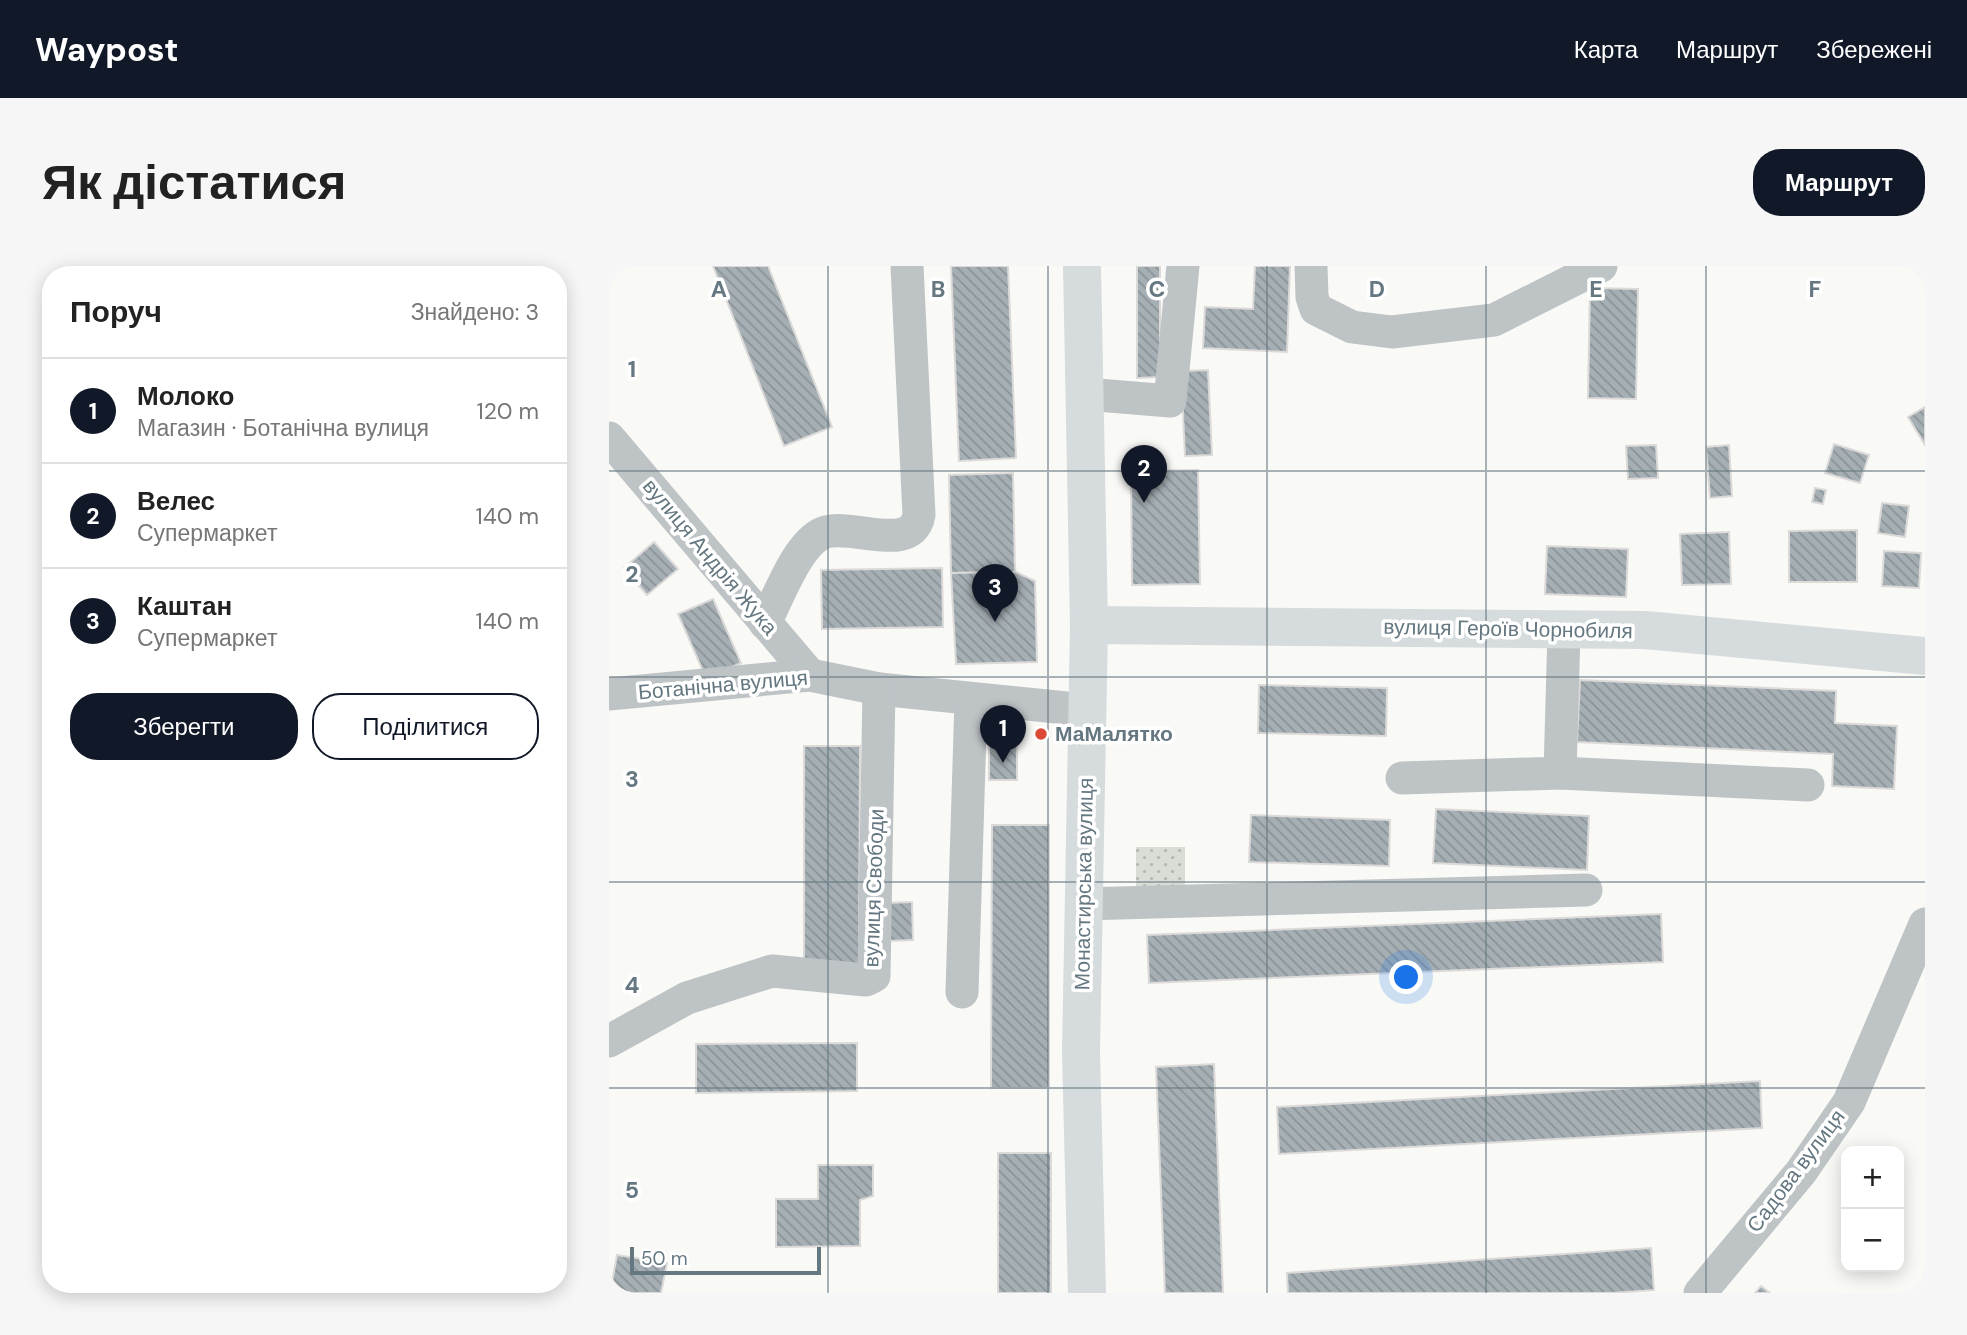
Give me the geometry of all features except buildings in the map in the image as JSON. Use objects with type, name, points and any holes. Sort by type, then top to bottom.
[{"type":"main road","name":"Монастирська вулиця","points":[[1082,266],[1089,625],[1081,1052],[1087,1293]]},
{"type":"main road","name":"вулиця Героїв Чорнобиля","points":[[1089,625],[1645,631],[1925,656]]},
{"type":"street","points":[[765,623],[797,560],[810,542],[824,533],[843,530],[897,536],[910,532],[918,525],[907,266]]},
{"type":"street","points":[[1085,394],[1170,401],[1183,266]]},
{"type":"street","points":[[1311,266],[1312,297],[1316,309],[1352,327],[1392,332],[1494,320],[1601,266]]},
{"type":"street","name":"вулиця Андрія Жука","points":[[609,439],[810,676]]},
{"type":"street","points":[[1560,773],[1564,631]]},
{"type":"street","name":"Ботанічна вулиця","points":[[609,694],[810,676],[879,689],[1086,710]]},
{"type":"street","name":"вулиця Свободи","points":[[609,1041],[687,998],[772,971],[866,980],[874,976],[879,689]]},
{"type":"street","points":[[962,992],[971,699]]},
{"type":"street","points":[[1402,778],[1560,773],[1808,785]]},
{"type":"street","points":[[1083,904],[1586,890]]},
{"type":"street","name":"Садова вулиця","points":[[1700,1293],[1801,1172],[1849,1102],[1925,924]]},
{"type":"shaded area","points":[[1136,847],[1185,847],[1185,886],[1136,886]]},
{"type":"place","name":"Велес","points":[[1144,503]]},
{"type":"place","name":"Каштан","points":[[995,622]]},
{"type":"place","name":"МаМалятко","points":[[1041,734]]},
{"type":"place","name":"Молоко","points":[[1003,763]]}]
